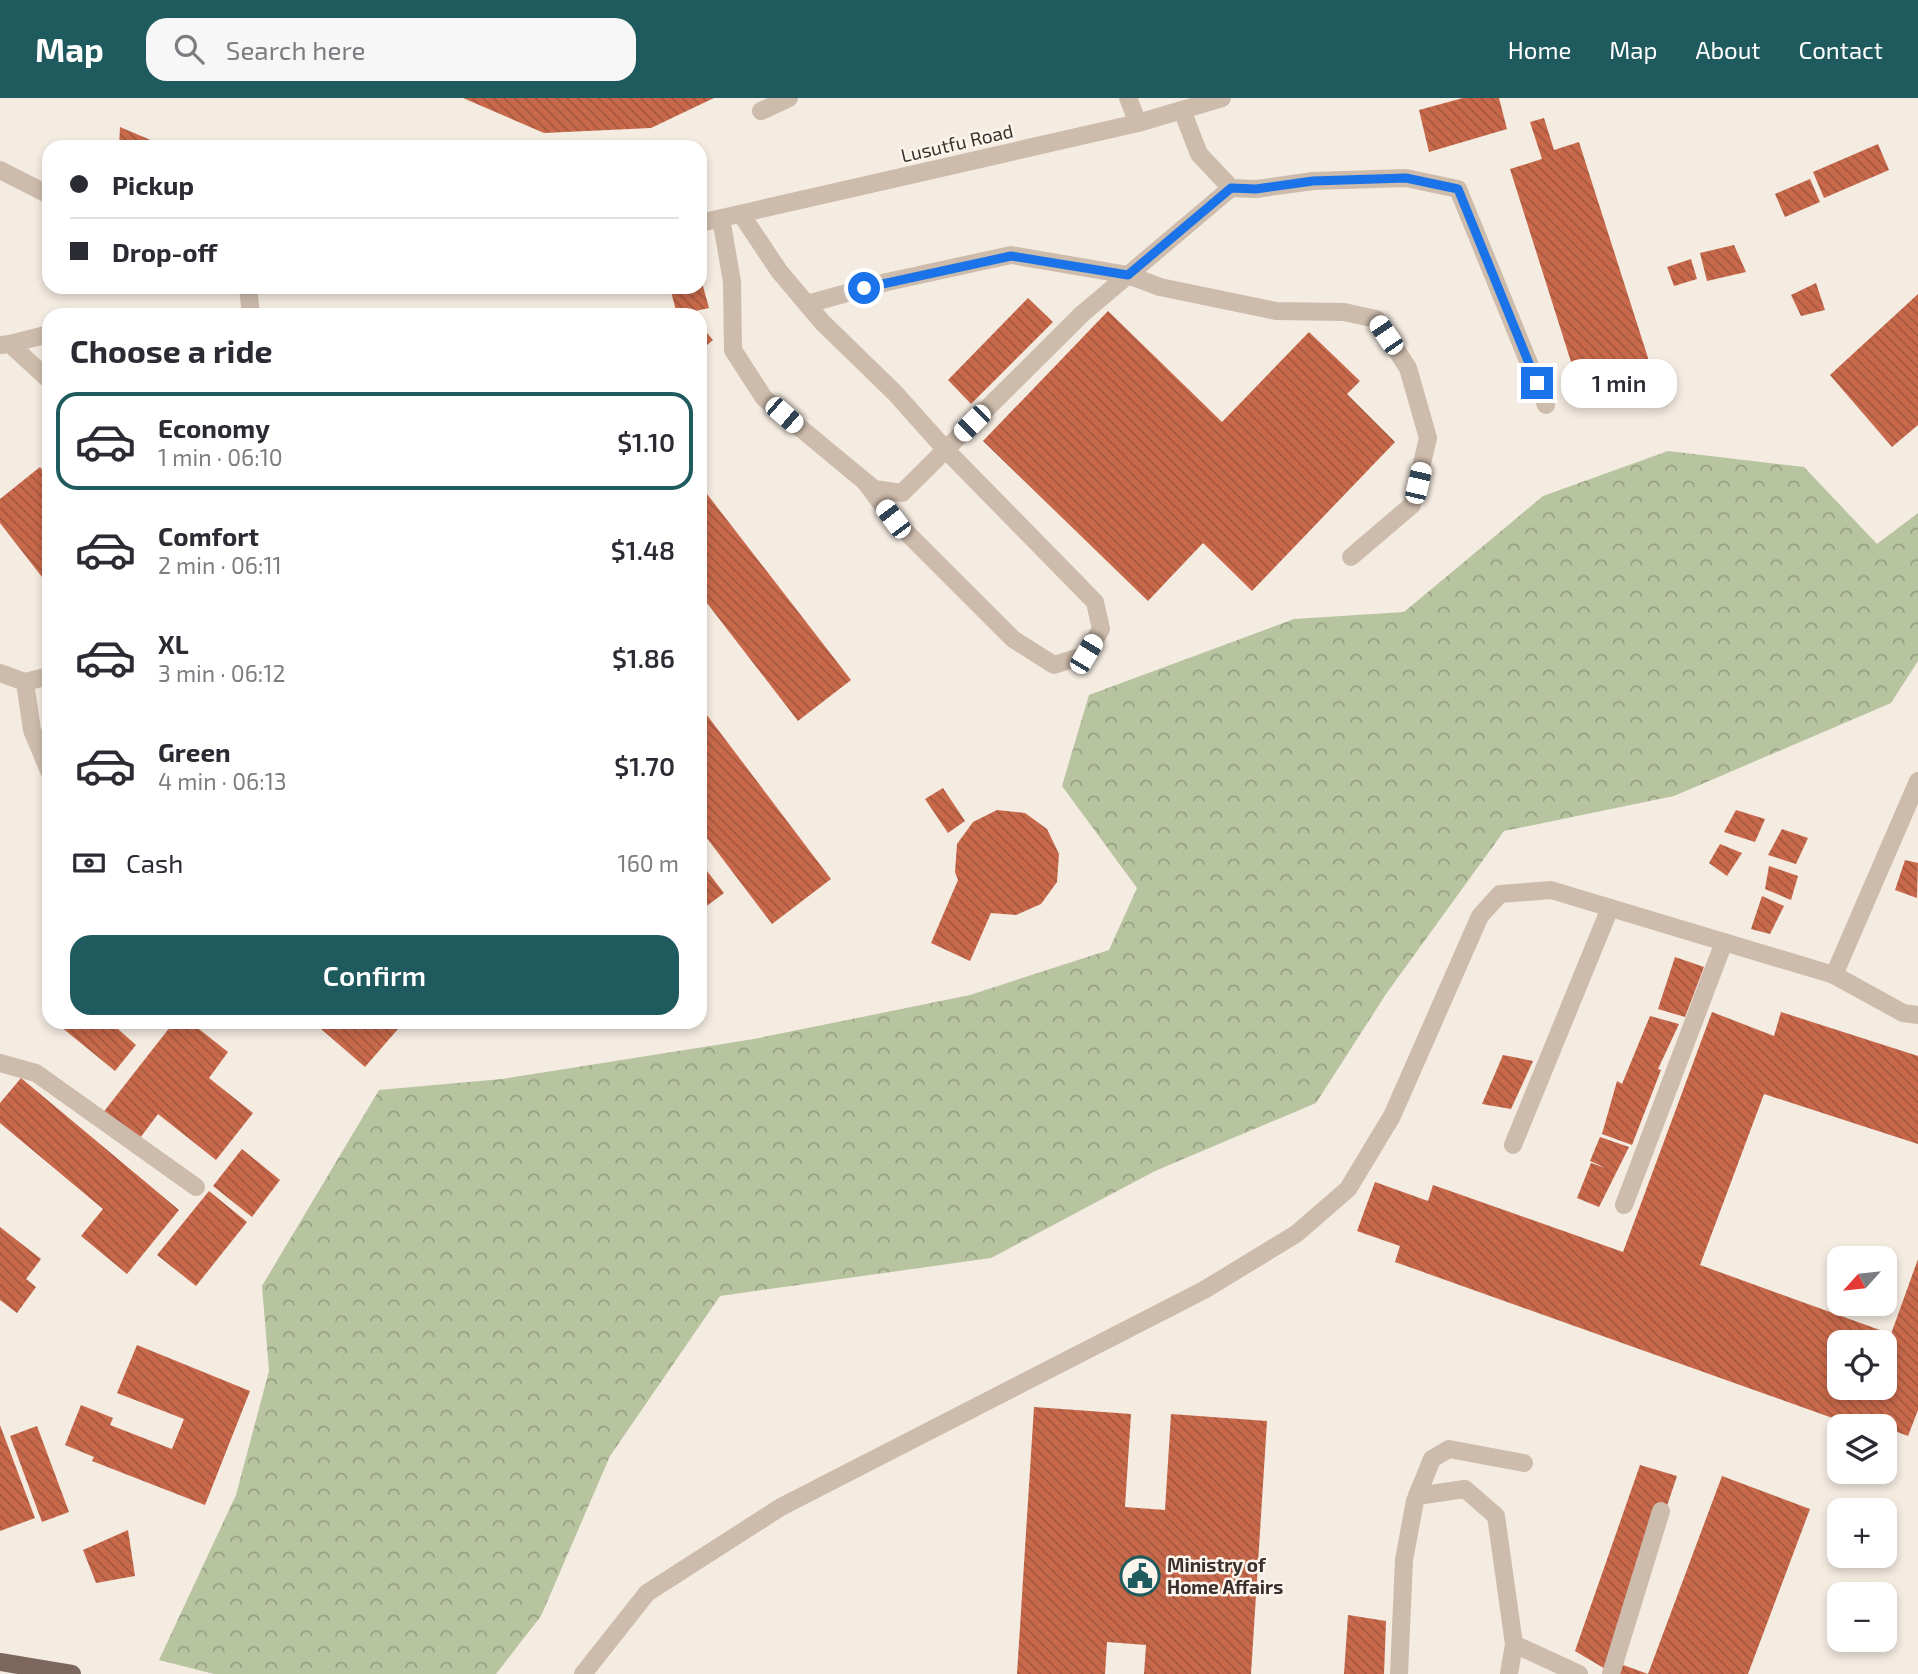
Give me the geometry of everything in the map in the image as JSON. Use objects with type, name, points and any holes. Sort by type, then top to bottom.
[{"type":"main road","points":[[0,1662],[72,1674]]},
{"type":"street","points":[[761,111],[789,98]]},
{"type":"street","points":[[1128,98],[1139,123]]},
{"type":"street","name":"Lusutfu Road","points":[[707,221],[1139,123],[1222,98]]},
{"type":"street","points":[[1182,110],[1199,153],[1231,188]]},
{"type":"street","points":[[0,170],[42,191]]},
{"type":"street","points":[[721,218],[732,282],[733,350],[764,398],[874,489],[902,493],[1082,314],[1231,188],[1256,189],[1313,181],[1406,178],[1458,189],[1546,405]]},
{"type":"street","points":[[741,214],[779,271],[807,304],[1095,602],[1101,629],[1086,654],[1054,665],[1013,639],[893,519],[866,483]]},
{"type":"street","points":[[807,304],[887,282],[1011,256],[1128,275],[1160,286],[1276,311],[1344,312],[1376,319],[1408,368],[1428,438],[1412,505],[1350,556]]},
{"type":"street","points":[[5,345],[42,336]]},
{"type":"street","points":[[5,345],[42,374]]},
{"type":"street","points":[[0,673],[25,681],[42,677]]},
{"type":"street","points":[[25,681],[32,730],[42,754]]},
{"type":"street","points":[[1834,975],[1918,781]]},
{"type":"street","points":[[583,1674],[647,1593],[780,1507],[1204,1290],[1296,1234],[1348,1189],[1392,1116],[1480,916],[1500,894],[1551,890],[1834,975],[1903,1013],[1918,1015]]},
{"type":"street","points":[[1513,1145],[1610,908]]},
{"type":"street","points":[[1624,1205],[1724,942]]},
{"type":"street","points":[[0,1063],[36,1073],[196,1187]]},
{"type":"street","points":[[1399,1674],[1405,1560],[1417,1496],[1432,1459],[1449,1449],[1524,1463]]},
{"type":"street","points":[[1417,1496],[1465,1489],[1496,1516],[1514,1644],[1509,1674]]},
{"type":"street","points":[[1611,1674],[1661,1511]]},
{"type":"street","points":[[1514,1644],[1579,1674]]},
{"type":"green space","points":[[1668,451],[1804,467],[1877,544],[1918,513],[1918,661],[1891,703],[1674,796],[1504,831],[1386,994],[1316,1103],[1155,1171],[991,1258],[720,1296],[610,1456],[541,1616],[496,1674],[214,1674],[159,1660],[236,1495],[269,1371],[262,1286],[379,1090],[502,1079],[754,1039],[970,995],[1109,950],[1137,888],[1062,786],[1089,695],[1294,619],[1404,612],[1543,496]]},
{"type":"building","points":[[463,98],[714,98],[651,128],[544,133]]},
{"type":"building","points":[[1463,98],[1499,98],[1507,129],[1429,152],[1419,110]]},
{"type":"building","points":[[1544,118],[1554,150],[1579,142],[1649,361],[1578,384],[1510,169],[1542,159],[1530,122]]},
{"type":"building","points":[[120,127],[151,140],[119,140]]},
{"type":"building","points":[[1878,144],[1889,170],[1824,198],[1813,172]]},
{"type":"building","points":[[1810,179],[1820,202],[1785,217],[1775,194]]},
{"type":"building","points":[[1734,245],[1746,272],[1707,281],[1700,253]]},
{"type":"building","points":[[1691,259],[1697,279],[1674,286],[1667,267]]},
{"type":"building","points":[[1816,283],[1825,310],[1801,316],[1791,295]]},
{"type":"building","points":[[672,294],[705,294],[709,308],[707,308],[675,308]]},
{"type":"building","points":[[1918,294],[1918,425],[1892,447],[1830,375]]},
{"type":"building","points":[[1028,298],[1053,322],[971,404],[948,380]]},
{"type":"building","points":[[1108,311],[1222,422],[1309,332],[1360,381],[1347,394],[1395,442],[1252,591],[1203,543],[1148,601],[983,441]]},
{"type":"building","points":[[707,333],[713,340],[707,345]]},
{"type":"building","points":[[40,467],[42,469],[42,577],[0,523],[0,499]]},
{"type":"building","points":[[707,494],[851,680],[798,721],[707,603]]},
{"type":"building","points":[[707,715],[831,879],[772,924],[707,838]]},
{"type":"building","points":[[943,788],[965,821],[948,833],[925,799]]},
{"type":"building","points":[[997,810],[1025,813],[1047,829],[1059,854],[1057,882],[1041,904],[1016,915],[991,913],[970,961],[931,943],[958,880],[955,872],[957,844],[973,822]]},
{"type":"building","points":[[1736,810],[1765,819],[1755,842],[1724,832]]},
{"type":"building","points":[[1782,829],[1808,838],[1796,864],[1768,855]]},
{"type":"building","points":[[1720,844],[1742,853],[1727,876],[1709,863]]},
{"type":"building","points":[[1905,860],[1918,863],[1917,898],[1895,890]]},
{"type":"building","points":[[1769,866],[1798,876],[1791,900],[1765,889]]},
{"type":"building","points":[[707,871],[724,893],[707,906]]},
{"type":"building","points":[[1762,896],[1784,906],[1770,934],[1751,929]]},
{"type":"building","points":[[1675,957],[1704,967],[1685,1017],[1658,1009]]},
{"type":"building","points":[[1712,1012],[1774,1036],[1781,1012],[1918,1056],[1918,1144],[1764,1094],[1700,1265],[1827,1311],[1827,1316],[1841,1316],[1880,1330],[1827,1330],[1827,1400],[1897,1400],[1897,1330],[1892,1330],[1918,1259],[1918,1410],[1908,1436],[1897,1432],[1897,1414],[1827,1416],[1395,1262],[1400,1246],[1357,1231],[1375,1182],[1428,1201],[1433,1185],[1623,1252]]},
{"type":"building","points":[[1650,1016],[1679,1024],[1658,1069],[1661,1070],[1632,1145],[1602,1134],[1617,1081],[1622,1084]]},
{"type":"building","points":[[64,1029],[118,1029],[136,1045],[115,1071]]},
{"type":"building","points":[[169,1029],[199,1029],[228,1052],[209,1078],[253,1113],[216,1160],[158,1114],[137,1142],[102,1114]]},
{"type":"building","points":[[321,1029],[398,1029],[365,1067]]},
{"type":"building","points":[[1503,1055],[1533,1061],[1511,1109],[1482,1104]]},
{"type":"building","points":[[21,1078],[179,1210],[127,1274],[81,1236],[103,1209],[0,1123],[0,1103]]},
{"type":"building","points":[[1600,1137],[1629,1147],[1599,1207],[1577,1198],[1591,1163],[1606,1168],[1590,1161]]},
{"type":"building","points":[[242,1149],[280,1180],[252,1217],[213,1186]]},
{"type":"building","points":[[209,1191],[247,1222],[196,1286],[157,1255]]},
{"type":"building","points":[[0,1227],[41,1259],[26,1279],[36,1287],[17,1313],[0,1300]]},
{"type":"building","points":[[137,1345],[250,1391],[205,1505],[92,1461],[94,1457],[65,1445],[81,1405],[113,1418],[110,1425],[172,1449],[184,1419],[117,1393]]},
{"type":"building","name":"Ministry of Home Affairs","points":[[1034,1407],[1131,1414],[1125,1507],[1165,1510],[1171,1414],[1267,1421],[1251,1674],[1144,1674],[1146,1645],[1107,1642],[1105,1674],[1017,1674]]},
{"type":"building","points":[[0,1425],[35,1518],[0,1531]]},
{"type":"building","points":[[37,1426],[69,1512],[42,1522],[10,1436]]},
{"type":"building","points":[[1640,1465],[1677,1476],[1615,1662],[1648,1674],[1605,1674],[1607,1670],[1575,1651]]},
{"type":"building","points":[[1722,1476],[1810,1509],[1748,1674],[1648,1674]]},
{"type":"building","points":[[128,1530],[135,1576],[96,1583],[83,1550]]},
{"type":"building","points":[[1348,1615],[1386,1621],[1384,1674],[1344,1674]]},
{"type":"place","name":"Ministry of Home Affairs","points":[[1140,1576]]},
{"type":"route","points":[[864,288],[1011,256],[1128,275],[1231,188],[1256,189],[1313,181],[1406,178],[1458,189],[1537,383]]}]
